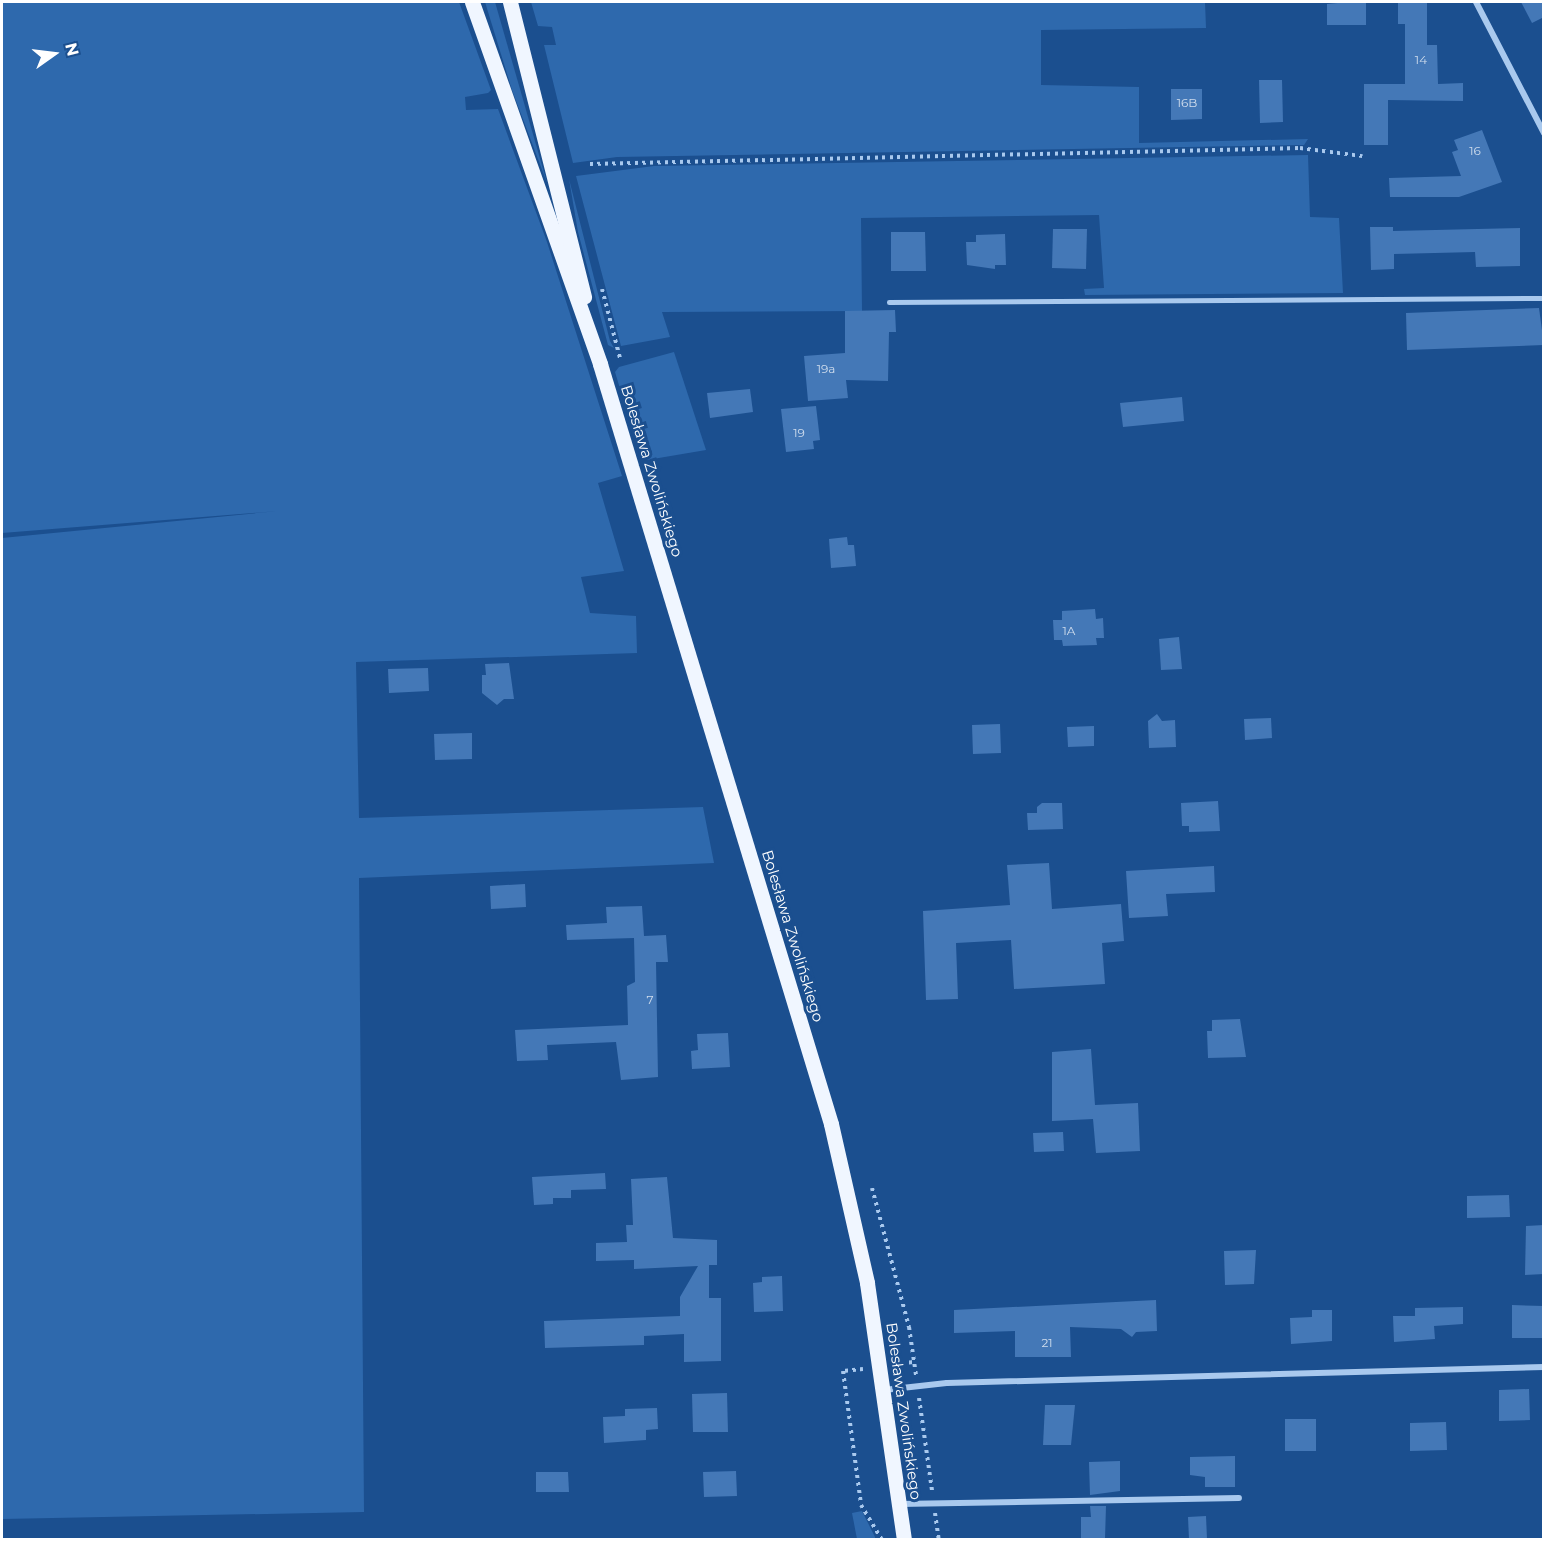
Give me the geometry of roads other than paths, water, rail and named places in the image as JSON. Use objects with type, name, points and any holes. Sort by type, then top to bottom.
[{"type":"main road","name":"Bolesława Zwolińskiego","points":[[472,2],[597,355],[831,1124],[859,1240],[880,1366],[904,1539]]},
{"type":"main road","name":"Bolesława Zwolińskiego","points":[[510,2],[597,355]]},
{"type":"street","points":[[1476,2],[1544,133]]},
{"type":"street","points":[[883,1390],[917,1385],[1544,1367]]},
{"type":"street","points":[[899,1504],[1239,1498]]},
{"type":"lane","points":[[889,302],[1544,298]]}]
